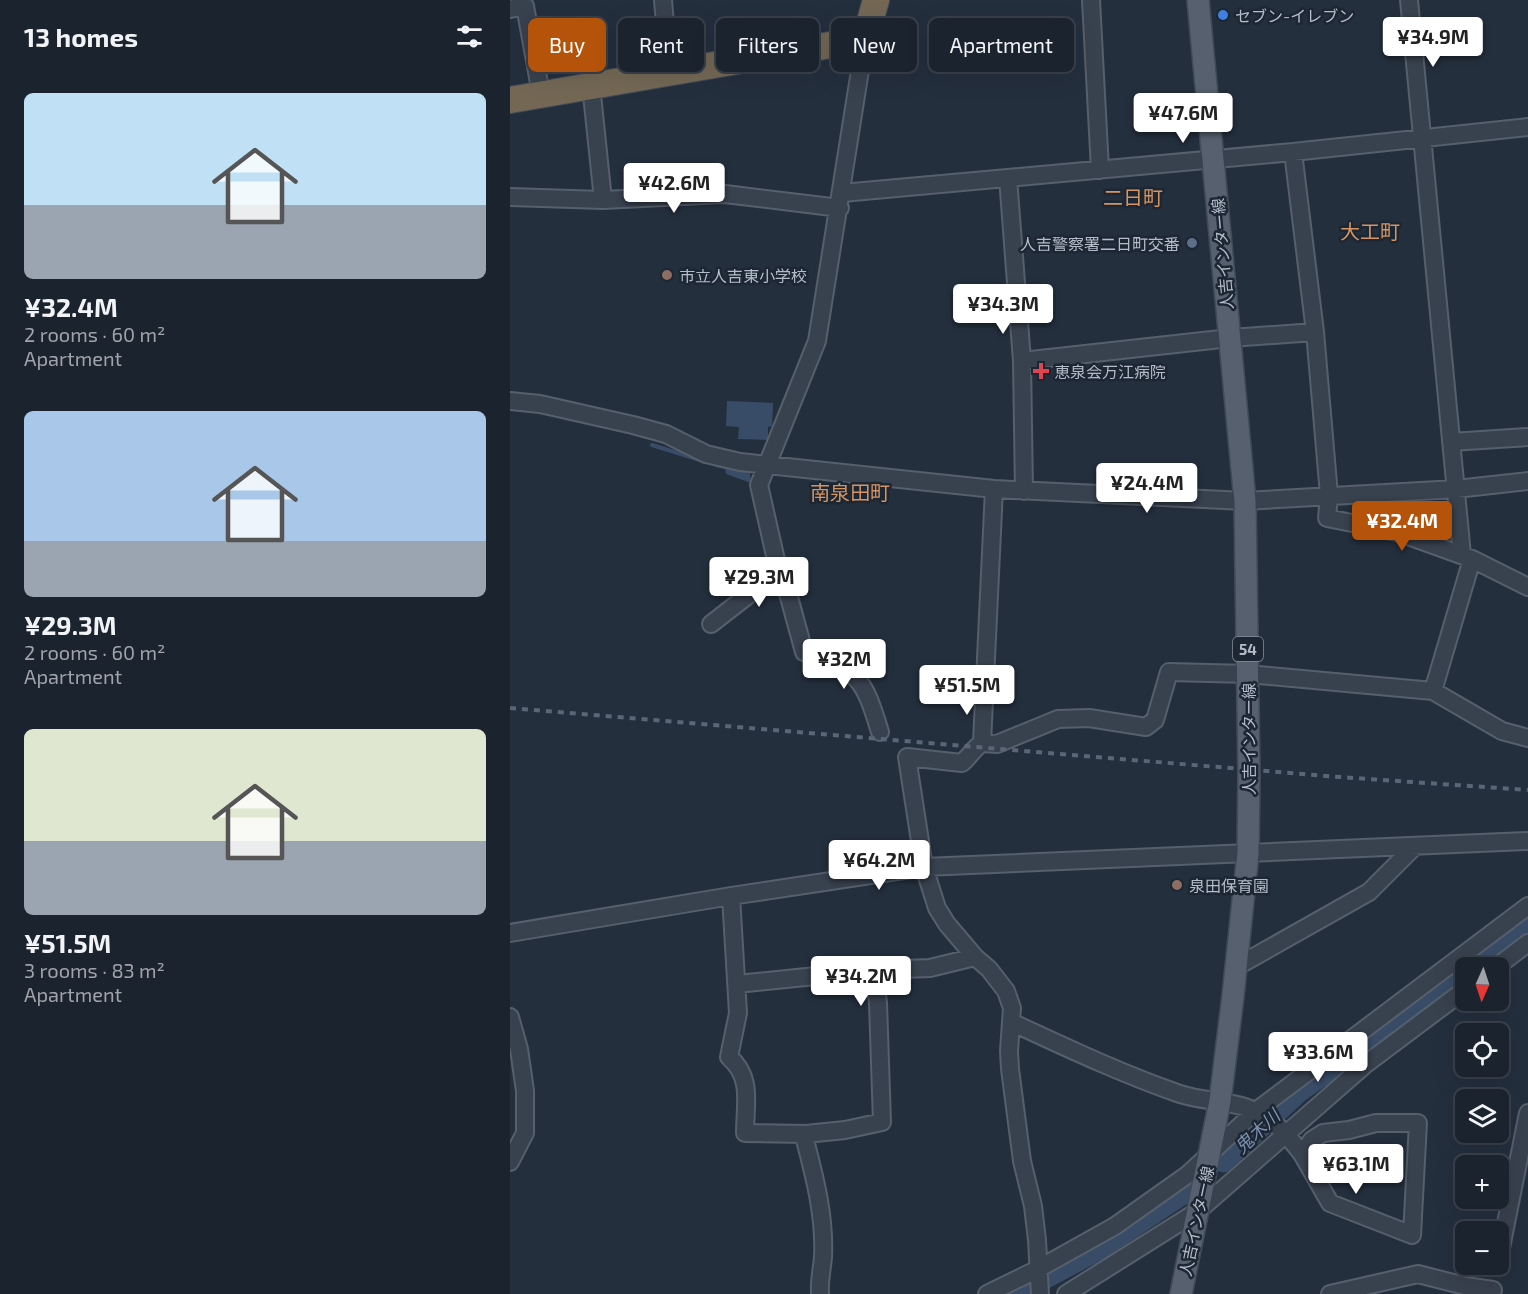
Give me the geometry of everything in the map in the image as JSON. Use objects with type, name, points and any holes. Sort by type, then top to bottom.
[{"type":"highway","points":[[871,18],[876,0]]},
{"type":"highway","points":[[704,66],[831,45]]},
{"type":"highway","points":[[510,99],[669,72]]},
{"type":"main road","name":"人吉インター線","points":[[1181,1294],[1220,1101],[1248,853],[1245,501],[1198,0]]},
{"type":"street","points":[[663,0],[664,18]]},
{"type":"street","points":[[1091,0],[1100,170]]},
{"type":"street","points":[[1409,0],[1451,442],[1467,557],[1433,691]]},
{"type":"street","points":[[510,9],[525,6],[541,94]]},
{"type":"street","points":[[861,72],[817,341],[759,485],[776,560],[798,626],[804,652],[840,665],[856,677],[869,697],[880,732]]},
{"type":"street","points":[[591,85],[603,200]]},
{"type":"street","points":[[510,197],[603,200],[725,194],[841,200],[1008,178],[1293,152],[1528,127]]},
{"type":"street","points":[[1293,152],[1315,332],[1329,495],[1327,518],[1397,532],[1467,557],[1528,587]]},
{"type":"street","points":[[1008,178],[1022,361],[1024,491]]},
{"type":"street","points":[[1022,361],[1315,332]]},
{"type":"street","points":[[510,401],[540,404],[633,425],[666,434],[706,454],[741,462],[994,489],[1245,501],[1456,489],[1528,481]]},
{"type":"street","points":[[1451,442],[1528,437]]},
{"type":"street","points":[[982,743],[994,489]]},
{"type":"street","points":[[711,624],[747,597],[776,560]]},
{"type":"street","points":[[1040,1294],[1033,1206],[1022,1161],[1010,1069],[1012,1008],[1006,991],[947,924],[938,908],[924,867],[907,757],[962,763],[973,753],[975,747],[982,743],[997,744],[1058,719],[1089,718],[1146,727],[1155,720],[1168,672],[1248,674],[1433,691],[1502,731],[1528,738]]},
{"type":"street","points":[[510,933],[924,867],[1528,841]]},
{"type":"street","points":[[1236,967],[1369,892],[1415,846]]},
{"type":"street","points":[[731,896],[738,1014],[729,1057],[736,1063],[746,1081],[745,1133],[806,1134],[845,1130],[882,1122],[878,1003],[874,970]]},
{"type":"street","points":[[987,1294],[1038,1273],[1114,1226],[1187,1175],[1256,1112],[1528,906]]},
{"type":"street","points":[[1509,957],[1528,943]]},
{"type":"street","points":[[737,984],[874,970],[930,968],[975,957]]},
{"type":"street","points":[[1066,1294],[1198,1211],[1366,1064],[1455,997]]},
{"type":"street","points":[[510,1017],[519,1049],[525,1102],[525,1133],[510,1162]]},
{"type":"street","points":[[1011,1022],[1119,1072],[1183,1095],[1220,1101],[1256,1112],[1286,1132],[1302,1154],[1330,1203],[1412,1234],[1418,1123],[1376,1123],[1349,1130],[1323,1133],[1312,1140],[1302,1154]]},
{"type":"street","points":[[1507,1221],[1528,1113]]},
{"type":"street","points":[[806,1134],[805,1140],[822,1219],[823,1256],[819,1294]]},
{"type":"street","points":[[1330,1294],[1418,1274],[1493,1292],[1496,1275]]},
{"type":"water","points":[[727,401],[773,403],[772,426],[768,427],[768,440],[738,439],[739,427],[726,426]]},
{"type":"water","points":[[725,467],[750,473],[751,483],[726,474]]},
{"type":"waterway","points":[[652,445],[700,460]]},
{"type":"waterway","points":[[716,465],[725,467]]},
{"type":"waterway","name":"鬼木川","points":[[1487,957],[1528,926]]},
{"type":"waterway","name":"鬼木川","points":[[1223,1162],[1299,1092],[1455,981]]},
{"type":"waterway","name":"鬼木川","points":[[1016,1294],[1100,1249],[1189,1190]]},
{"type":"railway","points":[[510,708],[1325,776],[1528,790]]},
{"type":"place","name":"セブン-イレブン","points":[[1223,15]]},
{"type":"place","name":"人吉警察署二日町交番","points":[[1192,243]]},
{"type":"place","name":"市立人吉東小学校","points":[[667,275]]},
{"type":"place","name":"恵泉会万江病院","points":[[1041,371]]},
{"type":"place","name":"泉田保育園","points":[[1177,885]]},
{"type":"district","name":"二日町","points":[[1133,197]]},
{"type":"district","name":"大工町","points":[[1370,231]]},
{"type":"district","name":"南泉田町","points":[[850,492]]}]
